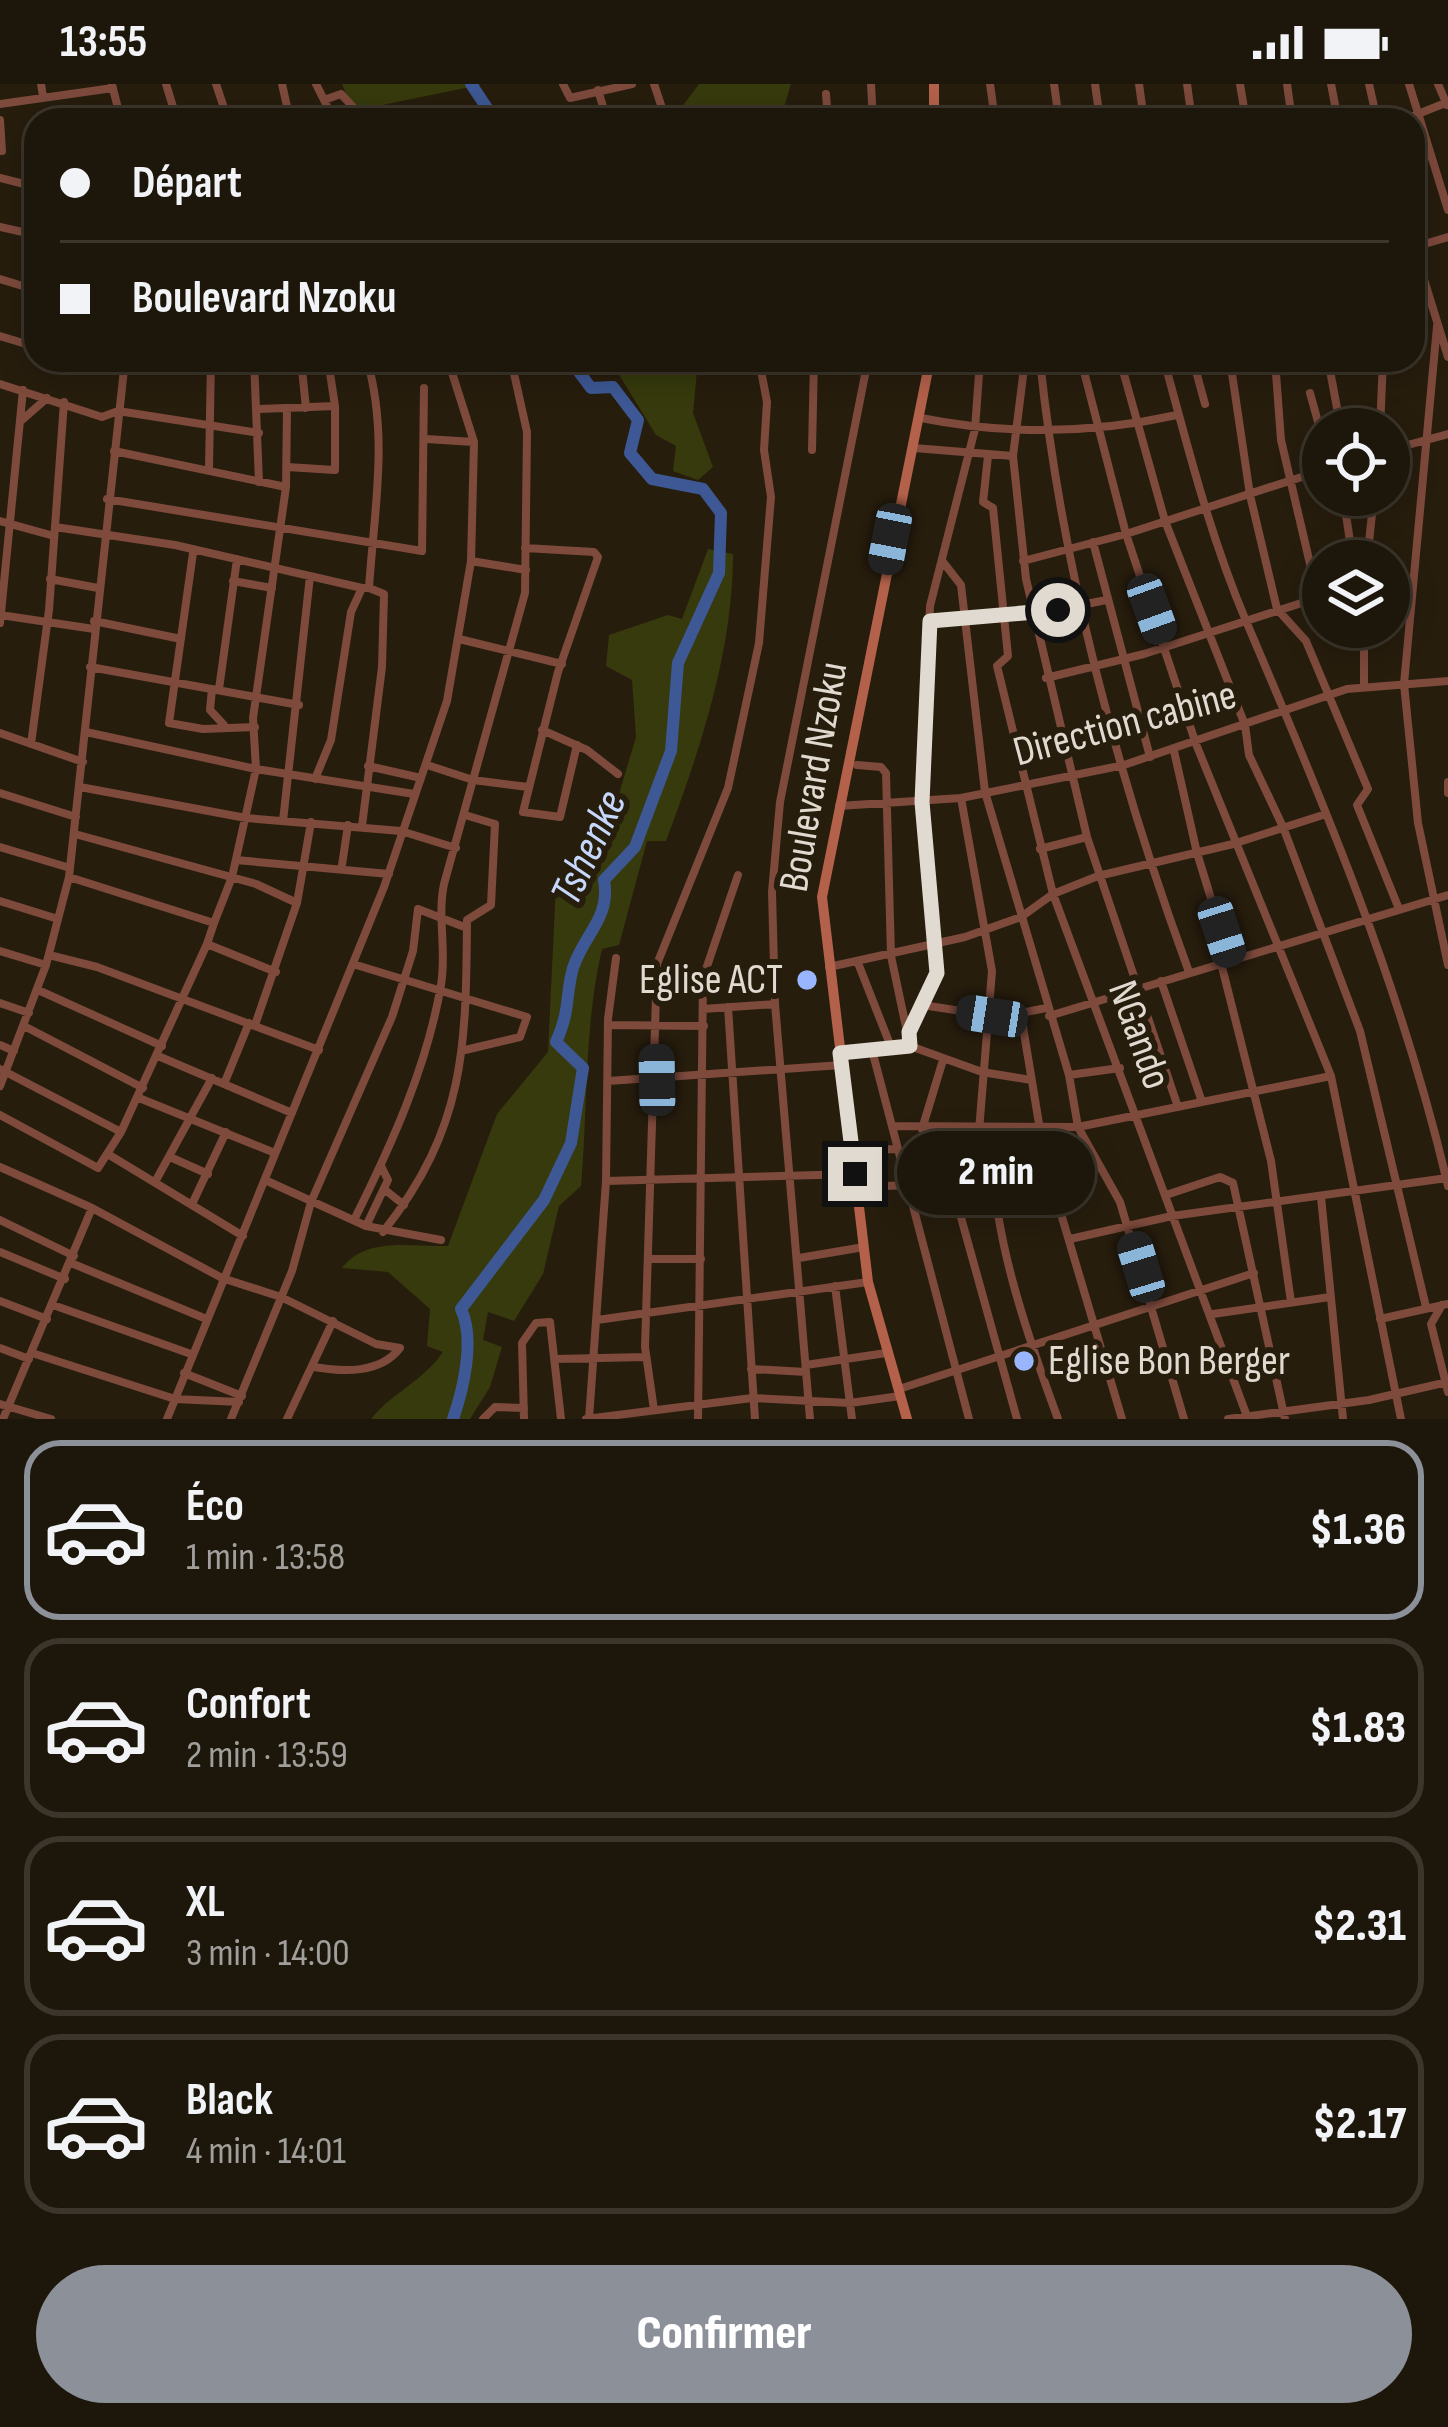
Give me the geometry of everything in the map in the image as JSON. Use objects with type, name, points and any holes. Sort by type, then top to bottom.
[{"type":"street","points":[[41,84],[44,97]]},
{"type":"street","points":[[316,84],[328,108]]},
{"type":"street","points":[[562,84],[566,98],[632,84]]},
{"type":"street","points":[[1438,84],[1448,104]]},
{"type":"street","points":[[0,104],[112,86]]},
{"type":"street","points":[[598,90],[604,108]]},
{"type":"street","points":[[324,100],[341,94],[354,108]]},
{"type":"street","points":[[826,94],[827,108]]},
{"type":"street","points":[[0,120],[2,151]]},
{"type":"street","points":[[1425,138],[1448,210]]},
{"type":"street","points":[[1425,286],[1448,357]]},
{"type":"street","points":[[1437,326],[1403,684],[1418,823],[1448,965]]},
{"type":"street","points":[[0,1086],[48,960],[69,872],[124,372]]},
{"type":"street","points":[[209,468],[211,372]]},
{"type":"street","points":[[255,372],[259,482]]},
{"type":"street","points":[[303,372],[306,408]]},
{"type":"street","points":[[287,467],[334,471],[335,406],[330,372]]},
{"type":"street","points":[[315,778],[331,740],[351,612],[365,588],[380,468],[379,407],[370,372]]},
{"type":"street","points":[[167,1419],[204,1318],[319,1050],[427,766],[459,639],[471,561],[474,442],[452,372]]},
{"type":"street","points":[[354,1220],[418,1075],[440,992],[440,905],[526,570],[527,432],[514,372]]},
{"type":"street","points":[[654,1410],[646,1357],[659,950],[728,788],[765,604],[771,496],[761,372]]},
{"type":"street","points":[[812,450],[814,372]]},
{"type":"street","points":[[810,1419],[775,1004],[772,900],[780,802],[814,654],[866,372]]},
{"type":"street","name":"Boulevard Nzoku","points":[[908,1419],[868,1282],[822,897],[898,498],[914,448],[928,372]]},
{"type":"street","points":[[909,1032],[936,980],[922,802],[930,621],[976,429],[979,372]]},
{"type":"street","points":[[1024,372],[1013,456],[1024,560],[1046,678],[1098,876],[1178,1107]]},
{"type":"street","points":[[1041,372],[1066,549],[1149,862],[1190,972]]},
{"type":"street","points":[[1084,372],[1126,534],[1196,744],[1331,1076],[1401,1419]]},
{"type":"street","points":[[1123,372],[1165,521],[1245,725],[1249,755],[1283,827],[1318,931],[1360,1031],[1426,1307]]},
{"type":"street","points":[[1070,1239],[1172,1216],[1448,1181],[1370,917],[1246,621],[1205,508],[1167,372]]},
{"type":"street","points":[[1196,372],[1205,404]]},
{"type":"street","points":[[1232,372],[1250,495],[1277,609],[1306,641],[1369,789],[1357,805],[1399,908]]},
{"type":"street","points":[[1276,372],[1281,440],[1307,540]]},
{"type":"street","points":[[1330,372],[1337,408]]},
{"type":"street","points":[[1381,408],[1382,372]]},
{"type":"street","points":[[0,384],[102,416],[118,411],[259,433]]},
{"type":"street","points":[[107,499],[153,502],[280,530],[423,550],[424,388]]},
{"type":"street","points":[[22,390],[13,523],[0,618],[51,617],[182,639]]},
{"type":"street","points":[[1310,393],[1314,408]]},
{"type":"street","points":[[20,422],[48,397]]},
{"type":"street","points":[[31,743],[51,617],[64,402]]},
{"type":"street","points":[[259,409],[335,406]]},
{"type":"street","points":[[0,1115],[98,1168],[111,1155],[208,944],[232,877],[256,769],[256,697],[286,487],[287,409]]},
{"type":"street","points":[[921,418],[976,429],[1048,431],[1138,424],[1177,415]]},
{"type":"street","points":[[1410,444],[1448,434]]},
{"type":"street","points":[[426,439],[474,442]]},
{"type":"street","points":[[914,448],[1013,456]]},
{"type":"street","points":[[113,451],[286,487]]},
{"type":"street","points":[[988,456],[983,502],[993,508],[1003,617]]},
{"type":"street","points":[[1024,560],[1126,534],[1302,477]]},
{"type":"street","points":[[0,521],[237,559],[384,594],[382,667],[362,826]]},
{"type":"street","points":[[1094,542],[1150,757]]},
{"type":"street","points":[[525,548],[597,555],[542,730],[524,812],[560,817],[577,745]]},
{"type":"street","points":[[193,553],[169,724],[203,729],[255,727]]},
{"type":"street","points":[[224,725],[210,710],[237,559]]},
{"type":"street","points":[[471,561],[526,570]]},
{"type":"street","points":[[943,562],[960,582],[986,792],[1069,1075],[1078,1127],[1120,1199],[1184,1419]]},
{"type":"street","points":[[283,821],[310,576]]},
{"type":"street","points":[[50,579],[98,588]]},
{"type":"street","points":[[233,581],[272,588]]},
{"type":"street","points":[[930,621],[1034,614],[1106,600]]},
{"type":"street","points":[[1046,678],[1122,661],[1302,602]]},
{"type":"street","name":"NGando","points":[[1003,617],[1008,656],[997,664],[1053,894],[1213,1314],[1247,1417]]},
{"type":"street","points":[[459,639],[509,647],[562,664]]},
{"type":"street","points":[[1364,648],[1364,686]]},
{"type":"street","points":[[90,667],[299,705]]},
{"type":"street","name":"Direction cabine","points":[[839,806],[961,798],[1124,765],[1174,752],[1328,694],[1364,686],[1448,681]]},
{"type":"street","points":[[542,730],[577,745],[617,774]]},
{"type":"street","points":[[86,733],[256,769],[413,794]]},
{"type":"street","points":[[0,734],[82,762]]},
{"type":"street","points":[[1174,752],[1255,1090],[1278,1200],[1292,1302]]},
{"type":"street","points":[[857,765],[885,769],[891,956],[910,1046]]},
{"type":"street","points":[[368,766],[421,778]]},
{"type":"street","points":[[427,766],[473,780],[528,787]]},
{"type":"street","points":[[1448,782],[1448,793]]},
{"type":"street","points":[[80,787],[246,818],[400,831],[456,848]]},
{"type":"street","points":[[0,793],[76,817]]},
{"type":"street","points":[[961,798],[985,931],[992,1016],[982,1072],[979,1131]]},
{"type":"street","points":[[830,968],[985,931],[1098,876],[1233,844],[1326,814]]},
{"type":"street","points":[[383,1232],[404,1205],[454,1103],[464,1050],[466,928],[468,919],[491,905],[497,832],[492,823],[465,815]]},
{"type":"street","points":[[224,1084],[276,972],[307,862],[311,822]]},
{"type":"street","points":[[342,866],[348,825]]},
{"type":"street","points":[[75,834],[232,877],[296,903]]},
{"type":"street","points":[[1040,849],[1087,837]]},
{"type":"street","points":[[0,847],[214,923]]},
{"type":"street","points":[[236,860],[307,862],[389,874]]},
{"type":"street","points":[[698,1419],[703,1009],[707,956],[738,875]]},
{"type":"street","points":[[922,1005],[992,1016],[1095,1002],[1448,895]]},
{"type":"street","points":[[0,901],[58,919]]},
{"type":"street","points":[[231,1419],[280,1297],[311,1202],[405,981],[418,909],[466,928]]},
{"type":"street","points":[[208,944],[276,972]]},
{"type":"street","points":[[0,951],[185,1000],[319,1050]]},
{"type":"street","points":[[616,958],[608,1025],[606,1181],[588,1419],[640,1416],[654,1410],[752,1398],[850,1403],[899,1393],[956,1369],[1254,1274]]},
{"type":"street","points":[[857,963],[891,1047]]},
{"type":"street","points":[[352,964],[520,1011],[527,1021],[520,1037],[464,1050]]},
{"type":"street","points":[[1161,981],[1202,1102]]},
{"type":"street","points":[[38,990],[292,1113]]},
{"type":"street","points":[[0,1003],[29,1013]]},
{"type":"street","points":[[703,1009],[775,1004]]},
{"type":"street","points":[[728,1007],[755,1419]]},
{"type":"street","points":[[1021,1015],[1052,1180],[1122,1419]]},
{"type":"street","points":[[608,1025],[704,1026]]},
{"type":"street","points":[[24,1026],[190,1121],[275,1153]]},
{"type":"street","points":[[0,1045],[14,1051]]},
{"type":"street","points":[[608,1081],[781,1070],[910,1046],[982,1072],[1031,1081]]},
{"type":"street","points":[[872,1050],[968,1419]]},
{"type":"street","points":[[922,1129],[944,1060]]},
{"type":"street","points":[[1069,1075],[1120,1068]]},
{"type":"street","points":[[4,1070],[121,1132]]},
{"type":"street","points":[[892,1126],[961,1131],[1078,1127],[1138,1119],[1331,1076]]},
{"type":"street","points":[[155,1183],[212,1078]]},
{"type":"street","points":[[997,1130],[997,1183],[1010,1268],[1058,1419]]},
{"type":"street","points":[[961,1131],[952,1185],[1017,1419]]},
{"type":"street","points":[[193,1202],[226,1132]]},
{"type":"street","points":[[852,1150],[898,1149]]},
{"type":"street","points":[[111,1155],[243,1236]]},
{"type":"street","points":[[170,1157],[208,1174]]},
{"type":"street","points":[[366,1226],[388,1175],[381,1166]]},
{"type":"street","points":[[0,1167],[92,1208],[222,1278],[280,1297],[376,1344],[400,1348],[384,1362],[358,1370],[314,1367]]},
{"type":"street","points":[[606,1181],[793,1177],[952,1185],[1052,1180]]},
{"type":"street","points":[[1166,1195],[1222,1177],[1233,1183],[1284,1415]]},
{"type":"street","points":[[265,1180],[383,1232],[442,1240]]},
{"type":"street","points":[[383,1190],[404,1205]]},
{"type":"street","points":[[1321,1197],[1343,1419]]},
{"type":"street","points":[[3,1419],[92,1208]]},
{"type":"street","points":[[0,1220],[204,1318]]},
{"type":"street","points":[[799,1258],[864,1246]]},
{"type":"street","points":[[0,1252],[65,1279]]},
{"type":"street","points":[[650,1258],[700,1259]]},
{"type":"street","points":[[597,1320],[868,1282]]},
{"type":"street","points":[[835,1286],[852,1419]]},
{"type":"street","points":[[1213,1314],[1331,1297]]},
{"type":"street","points":[[0,1301],[47,1319]]},
{"type":"street","points":[[53,1305],[190,1354]]},
{"type":"street","points":[[1381,1318],[1445,1305]]},
{"type":"street","points":[[1228,1419],[1284,1415],[1447,1386],[1431,1324],[1445,1305]]},
{"type":"street","points":[[287,1419],[333,1321]]},
{"type":"street","points":[[524,1419],[522,1343],[536,1323],[550,1322],[561,1419]]},
{"type":"street","points":[[0,1348],[175,1399],[241,1399]]},
{"type":"street","points":[[751,1370],[806,1369],[886,1353]]},
{"type":"street","points":[[555,1359],[646,1357]]},
{"type":"street","points":[[184,1373],[241,1399]]},
{"type":"street","points":[[5,1406],[51,1419]]},
{"type":"street","points":[[483,1419],[495,1407],[524,1408]]},
{"type":"green space","points":[[342,84],[480,84],[368,108],[352,108]]},
{"type":"green space","points":[[699,84],[791,84],[782,108],[681,108]]},
{"type":"green space","points":[[617,372],[697,372],[693,413],[713,467],[698,480],[673,471],[676,446],[656,435]]},
{"type":"green space","points":[[708,549],[733,554],[721,664],[666,841],[647,841],[619,945],[602,949],[589,1037],[581,1186],[559,1206],[543,1274],[514,1321],[488,1312],[483,1340],[502,1347],[490,1387],[470,1419],[371,1419],[443,1352],[427,1346],[430,1309],[388,1272],[342,1268],[377,1247],[448,1246],[497,1114],[548,1052],[556,884],[592,884],[636,737],[632,680],[606,666],[609,635],[668,615],[682,619]]},
{"type":"waterway","name":"Tshenke","points":[[471,84],[487,108]]},
{"type":"waterway","name":"Tshenke","points":[[453,1419],[468,1349],[461,1309],[544,1200],[571,1143],[583,1068],[556,1042],[573,968],[604,905],[604,880],[635,847],[671,751],[678,663],[719,573],[721,513],[703,489],[652,479],[630,453],[638,420],[613,387],[591,388],[579,372]]},
{"type":"place","name":"Eglise ACT","points":[[807,980]]},
{"type":"place","name":"Eglise Bon Berger","points":[[1024,1361]]},
{"type":"route","points":[[855,1174],[840,1053],[910,1046],[909,1032],[936,980],[922,802],[930,621],[1058,610]]}]
